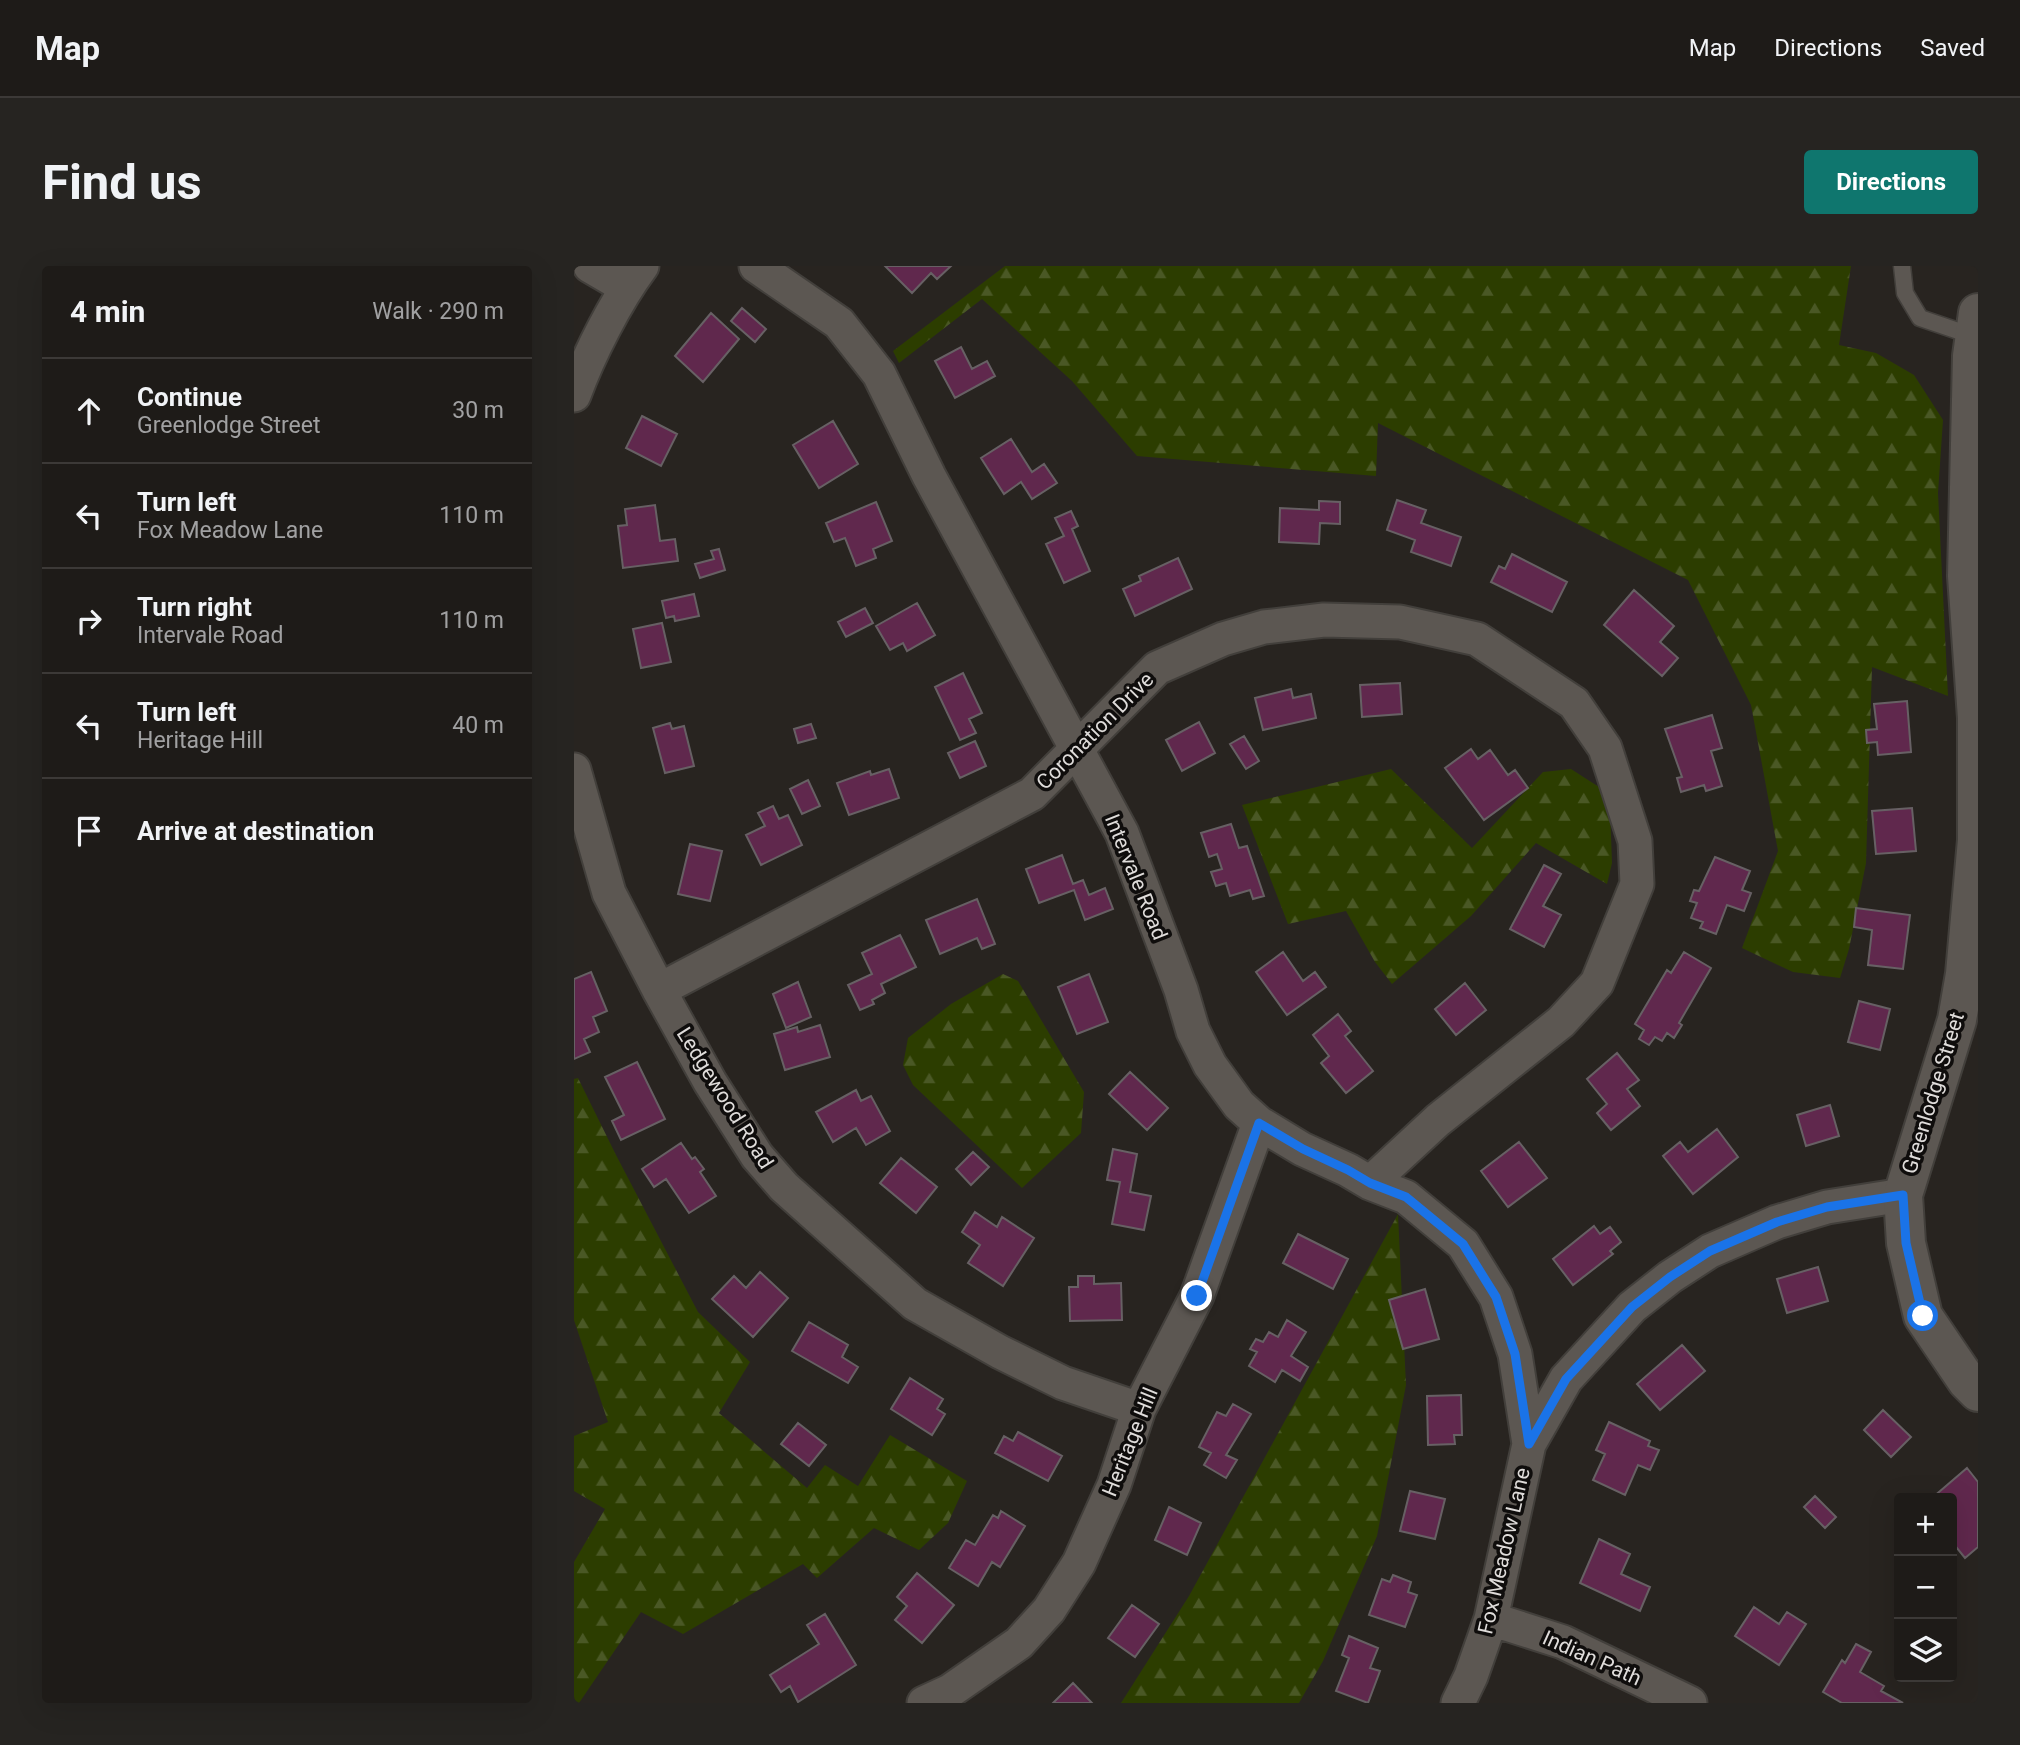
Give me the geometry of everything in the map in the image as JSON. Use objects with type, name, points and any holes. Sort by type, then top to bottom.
[{"type":"street","points":[[574,394],[580,377],[634,276],[590,266]]},
{"type":"street","name":"Intervale Road","points":[[756,266],[838,323],[878,374],[929,476],[1122,833],[1181,990],[1193,1031],[1210,1065],[1239,1105],[1259,1123],[1370,1183],[1406,1197],[1463,1244],[1496,1297],[1515,1354],[1529,1444]]},
{"type":"street","name":"Greenlodge Street","points":[[1975,341],[1966,576],[1977,718],[1977,840],[1965,974],[1957,1020],[1903,1195],[1906,1243],[1923,1316],[1967,1381],[1978,1392]]},
{"type":"street","name":"Coronation Drive","points":[[659,990],[1032,794],[1157,668],[1234,636],[1264,627],[1324,620],[1400,622],[1477,639],[1574,703],[1605,748],[1635,841],[1637,884],[1597,983],[1561,1022],[1438,1120],[1370,1183]]},
{"type":"street","name":"Ledgewood Road","points":[[574,770],[609,893],[710,1082],[757,1156],[784,1187],[915,1304],[1000,1352],[1063,1383],[1139,1409]]},
{"type":"street","name":"Heritage Hill","points":[[924,1703],[950,1692],[1019,1643],[1049,1610],[1079,1563],[1114,1485],[1139,1409],[1197,1296],[1259,1123]]},
{"type":"street","name":"Fox Meadow Lane","points":[[1458,1703],[1471,1676],[1491,1619],[1529,1444],[1566,1379],[1632,1307],[1670,1277],[1710,1251],[1777,1222],[1827,1207],[1903,1195]]},
{"type":"street","name":"Indian Path","points":[[1491,1619],[1563,1642],[1690,1703]]},
{"type":"lane","points":[[1902,266],[1905,293],[1920,318],[1975,341]]},
{"type":"green space","points":[[1005,266],[1851,266],[1839,345],[1876,353],[1914,375],[1943,420],[1938,493],[1948,696],[1872,667],[1866,863],[1849,949],[1840,978],[1793,972],[1742,948],[1778,851],[1751,705],[1688,580],[1378,423],[1376,476],[1137,456],[1072,381],[982,299],[899,363],[893,351]]},
{"type":"green space","points":[[1391,769],[1472,848],[1543,772],[1571,769],[1599,787],[1610,809],[1612,863],[1607,884],[1536,843],[1471,916],[1392,984],[1375,962],[1346,911],[1288,924],[1242,805]]},
{"type":"green space","points":[[1003,974],[1018,981],[1084,1092],[1081,1133],[1022,1188],[913,1085],[903,1065],[908,1038],[951,1004]]},
{"type":"green space","points":[[578,1078],[698,1312],[750,1362],[719,1413],[807,1488],[825,1465],[858,1486],[890,1435],[967,1481],[948,1523],[919,1550],[874,1528],[817,1578],[803,1564],[683,1634],[641,1612],[579,1703],[574,1703],[574,1562],[605,1509],[574,1491],[574,1436],[608,1422],[574,1320],[574,1079]]},
{"type":"green space","points":[[1398,1214],[1406,1385],[1377,1536],[1323,1661],[1299,1703],[1121,1703],[1189,1596]]},
{"type":"building","points":[[885,266],[951,266],[937,279],[931,273],[912,293]]},
{"type":"building","points":[[742,308],[766,329],[755,342],[731,321]]},
{"type":"building","points":[[711,313],[739,339],[703,382],[675,356]]},
{"type":"building","points":[[961,347],[972,369],[987,361],[995,376],[955,398],[935,361]]},
{"type":"building","points":[[642,416],[677,434],[661,466],[626,448]]},
{"type":"building","points":[[833,421],[858,464],[819,488],[793,445]]},
{"type":"building","points":[[1011,439],[1032,472],[1044,464],[1057,483],[1032,499],[1021,482],[1004,494],[981,458]]},
{"type":"building","points":[[1397,500],[1426,510],[1421,523],[1461,537],[1451,566],[1411,552],[1415,540],[1387,530]]},
{"type":"building","points":[[1319,501],[1340,502],[1340,524],[1320,523],[1319,544],[1279,542],[1280,508],[1319,510]]},
{"type":"building","points":[[876,502],[892,541],[873,549],[876,558],[856,566],[845,538],[834,542],[826,523]]},
{"type":"building","points":[[655,505],[660,541],[675,539],[678,561],[623,568],[618,526],[627,525],[625,509]]},
{"type":"building","points":[[1071,511],[1078,526],[1072,529],[1090,571],[1064,583],[1046,544],[1064,536],[1055,518]]},
{"type":"building","points":[[719,549],[725,570],[700,578],[695,564],[714,559],[711,551]]},
{"type":"building","points":[[1512,554],[1567,582],[1552,612],[1491,582],[1499,566],[1505,569]]},
{"type":"building","points":[[1178,558],[1192,589],[1135,616],[1123,589],[1141,581],[1139,576]]},
{"type":"building","points":[[1634,590],[1674,626],[1660,642],[1678,658],[1662,676],[1604,625]]},
{"type":"building","points":[[694,594],[699,616],[675,621],[674,616],[666,618],[662,601]]},
{"type":"building","points":[[917,603],[935,635],[907,651],[903,643],[890,650],[876,626]]},
{"type":"building","points":[[865,608],[873,623],[846,637],[838,622]]},
{"type":"building","points":[[662,623],[671,662],[641,668],[633,629]]},
{"type":"building","points":[[963,673],[982,713],[969,719],[976,733],[960,740],[935,687]]},
{"type":"building","points":[[1400,683],[1402,714],[1362,717],[1360,685]]},
{"type":"building","points":[[1291,689],[1293,698],[1311,694],[1316,718],[1263,730],[1255,698]]},
{"type":"building","points":[[1907,701],[1911,752],[1878,755],[1877,742],[1867,743],[1866,730],[1877,729],[1874,704]]},
{"type":"building","points":[[1712,715],[1722,748],[1711,751],[1722,786],[1706,791],[1704,785],[1681,792],[1677,778],[1682,777],[1665,729]]},
{"type":"building","points":[[1199,722],[1215,753],[1182,771],[1166,740]]},
{"type":"building","points":[[670,723],[672,729],[684,726],[694,766],[665,773],[653,728]]},
{"type":"building","points":[[811,724],[816,738],[798,743],[794,729]]},
{"type":"building","points":[[1244,736],[1259,761],[1246,769],[1230,744]]},
{"type":"building","points":[[975,741],[986,766],[960,778],[948,753]]},
{"type":"building","points":[[1471,749],[1478,759],[1490,750],[1508,775],[1515,770],[1528,788],[1484,820],[1445,768]]},
{"type":"building","points":[[889,769],[899,798],[849,815],[837,783],[870,771],[871,775]]},
{"type":"building","points":[[808,780],[820,806],[802,814],[790,789]]},
{"type":"building","points":[[773,806],[779,819],[788,815],[802,845],[761,865],[746,835],[765,826],[758,813]]},
{"type":"building","points":[[1912,808],[1916,851],[1876,854],[1872,811]]},
{"type":"building","points":[[1231,824],[1239,848],[1247,846],[1264,896],[1253,899],[1250,890],[1230,896],[1226,883],[1216,886],[1211,872],[1222,869],[1217,854],[1209,857],[1201,833]]},
{"type":"building","points":[[690,844],[722,851],[710,901],[678,894]]},
{"type":"building","points":[[1062,855],[1073,884],[1083,880],[1089,895],[1105,888],[1113,909],[1085,920],[1074,890],[1039,903],[1026,869]]},
{"type":"building","points":[[1715,857],[1750,871],[1742,890],[1751,893],[1744,911],[1727,905],[1716,934],[1700,928],[1703,922],[1691,918],[1697,903],[1690,901],[1694,890],[1699,891]]},
{"type":"building","points":[[1544,865],[1561,874],[1543,906],[1561,915],[1544,947],[1510,929]]},
{"type":"building","points":[[977,899],[995,944],[982,949],[977,938],[940,954],[926,920]]},
{"type":"building","points":[[1856,908],[1910,915],[1903,969],[1868,965],[1872,930],[1854,927]]},
{"type":"building","points":[[900,935],[916,967],[881,984],[885,993],[872,1000],[874,1004],[860,1010],[848,985],[872,974],[862,953]]},
{"type":"building","points":[[1283,952],[1303,981],[1315,972],[1326,987],[1287,1015],[1256,972]]},
{"type":"building","points":[[1684,952],[1711,968],[1679,1023],[1682,1025],[1674,1038],[1667,1033],[1662,1041],[1655,1037],[1649,1045],[1639,1039],[1644,1030],[1635,1024],[1667,970],[1671,973]]},
{"type":"building","points":[[591,972],[607,1011],[593,1017],[599,1032],[584,1039],[590,1052],[574,1059],[574,979]]},
{"type":"building","points":[[1089,974],[1108,1022],[1077,1034],[1058,987]]},
{"type":"building","points":[[798,982],[811,1017],[786,1028],[773,994]]},
{"type":"building","points":[[1465,983],[1486,1010],[1456,1035],[1435,1009]]},
{"type":"building","points":[[1859,1001],[1890,1009],[1880,1050],[1848,1042]]},
{"type":"building","points":[[1338,1014],[1351,1031],[1345,1036],[1373,1071],[1346,1093],[1321,1063],[1329,1056],[1313,1035]]},
{"type":"building","points":[[820,1025],[830,1057],[785,1070],[774,1034],[797,1027],[798,1032]]},
{"type":"building","points":[[1617,1053],[1639,1080],[1627,1089],[1640,1106],[1611,1130],[1597,1113],[1607,1104],[1587,1079]]},
{"type":"building","points":[[637,1062],[665,1119],[621,1140],[612,1121],[624,1115],[605,1077]]},
{"type":"building","points":[[1130,1072],[1168,1108],[1147,1130],[1109,1094]]},
{"type":"building","points":[[856,1090],[861,1101],[871,1096],[890,1131],[866,1145],[856,1128],[833,1142],[816,1112]]},
{"type":"building","points":[[1830,1105],[1839,1136],[1806,1146],[1797,1115]]},
{"type":"building","points":[[1717,1129],[1738,1157],[1693,1194],[1663,1156],[1680,1142],[1688,1152]]},
{"type":"building","points":[[1519,1142],[1547,1178],[1508,1207],[1481,1171]]},
{"type":"building","points":[[681,1143],[692,1159],[695,1157],[704,1169],[700,1172],[716,1196],[689,1213],[666,1179],[654,1187],[642,1169]]},
{"type":"building","points":[[1113,1149],[1137,1154],[1130,1192],[1151,1196],[1144,1230],[1112,1224],[1120,1182],[1107,1180]]},
{"type":"building","points":[[973,1152],[989,1167],[971,1185],[956,1169]]},
{"type":"building","points":[[901,1158],[937,1187],[916,1213],[880,1183]]},
{"type":"building","points":[[975,1212],[997,1227],[1002,1217],[1034,1238],[1003,1286],[968,1263],[980,1245],[962,1232]]},
{"type":"building","points":[[1594,1226],[1600,1234],[1610,1227],[1621,1242],[1610,1251],[1613,1254],[1573,1285],[1553,1259]]},
{"type":"building","points":[[1298,1234],[1348,1259],[1333,1289],[1283,1263]]},
{"type":"building","points":[[1818,1267],[1828,1301],[1787,1313],[1777,1279]]},
{"type":"building","points":[[760,1272],[788,1298],[753,1337],[712,1299],[734,1276],[746,1288]]},
{"type":"building","points":[[1078,1276],[1094,1276],[1094,1284],[1121,1283],[1122,1320],[1070,1321],[1069,1287],[1078,1287]]},
{"type":"building","points":[[1425,1289],[1439,1339],[1403,1349],[1389,1300]]},
{"type":"building","points":[[1287,1320],[1306,1332],[1291,1356],[1308,1367],[1300,1381],[1282,1370],[1275,1382],[1249,1366],[1257,1352],[1250,1349],[1256,1339],[1263,1342],[1269,1332],[1278,1337]]},
{"type":"building","points":[[809,1322],[848,1345],[842,1357],[858,1367],[848,1383],[792,1351]]},
{"type":"building","points":[[1682,1345],[1705,1371],[1660,1410],[1637,1384]]},
{"type":"building","points":[[910,1378],[943,1399],[937,1409],[945,1414],[932,1435],[891,1409]]},
{"type":"building","points":[[1461,1395],[1462,1435],[1454,1435],[1455,1444],[1428,1445],[1427,1396]]},
{"type":"building","points":[[1233,1404],[1251,1414],[1226,1455],[1237,1460],[1226,1478],[1204,1465],[1211,1453],[1199,1447],[1217,1412],[1226,1416]]},
{"type":"building","points":[[1883,1410],[1911,1437],[1891,1457],[1864,1430]]},
{"type":"building","points":[[1609,1422],[1650,1441],[1648,1446],[1659,1450],[1650,1470],[1638,1465],[1625,1495],[1593,1480],[1605,1454],[1596,1450]]},
{"type":"building","points":[[798,1423],[826,1445],[809,1466],[781,1444]]},
{"type":"building","points":[[1018,1432],[1062,1456],[1048,1481],[995,1453],[1004,1436],[1013,1441]]},
{"type":"building","points":[[1967,1468],[1978,1482],[1978,1547],[1965,1558],[1957,1548],[1957,1493],[1938,1493]]},
{"type":"building","points":[[1410,1491],[1445,1499],[1435,1539],[1400,1531]]},
{"type":"building","points":[[1815,1496],[1836,1517],[1825,1528],[1804,1507]]},
{"type":"building","points":[[1169,1507],[1201,1523],[1187,1555],[1155,1540]]},
{"type":"building","points":[[1001,1511],[1025,1526],[1000,1567],[992,1562],[978,1586],[949,1568],[966,1540],[975,1545],[993,1515],[998,1518]]},
{"type":"building","points":[[1599,1539],[1630,1554],[1621,1574],[1650,1587],[1640,1611],[1580,1583]]},
{"type":"building","points":[[917,1573],[954,1605],[922,1643],[895,1620],[907,1606],[897,1597]]},
{"type":"building","points":[[1393,1575],[1411,1582],[1408,1592],[1417,1595],[1405,1627],[1369,1615],[1382,1579],[1390,1582]]},
{"type":"building","points":[[1132,1605],[1159,1624],[1135,1657],[1108,1638]]},
{"type":"building","points":[[1754,1607],[1779,1624],[1787,1612],[1806,1624],[1779,1665],[1735,1636]]},
{"type":"building","points":[[825,1614],[856,1665],[798,1702],[790,1686],[781,1692],[770,1675],[819,1644],[807,1625]]},
{"type":"building","points":[[1349,1636],[1378,1648],[1370,1668],[1380,1671],[1368,1703],[1336,1691],[1349,1658],[1342,1655]]},
{"type":"building","points":[[1856,1644],[1871,1652],[1860,1672],[1884,1686],[1881,1691],[1903,1703],[1842,1703],[1823,1692],[1842,1660],[1845,1663]]},
{"type":"building","points":[[1073,1683],[1092,1703],[1053,1703]]},
{"type":"route","points":[[1197,1296],[1259,1123],[1370,1183],[1406,1197],[1463,1244],[1496,1297],[1515,1354],[1529,1444],[1566,1379],[1632,1307],[1670,1277],[1710,1251],[1777,1222],[1827,1207],[1903,1195],[1906,1243],[1923,1316]]}]
